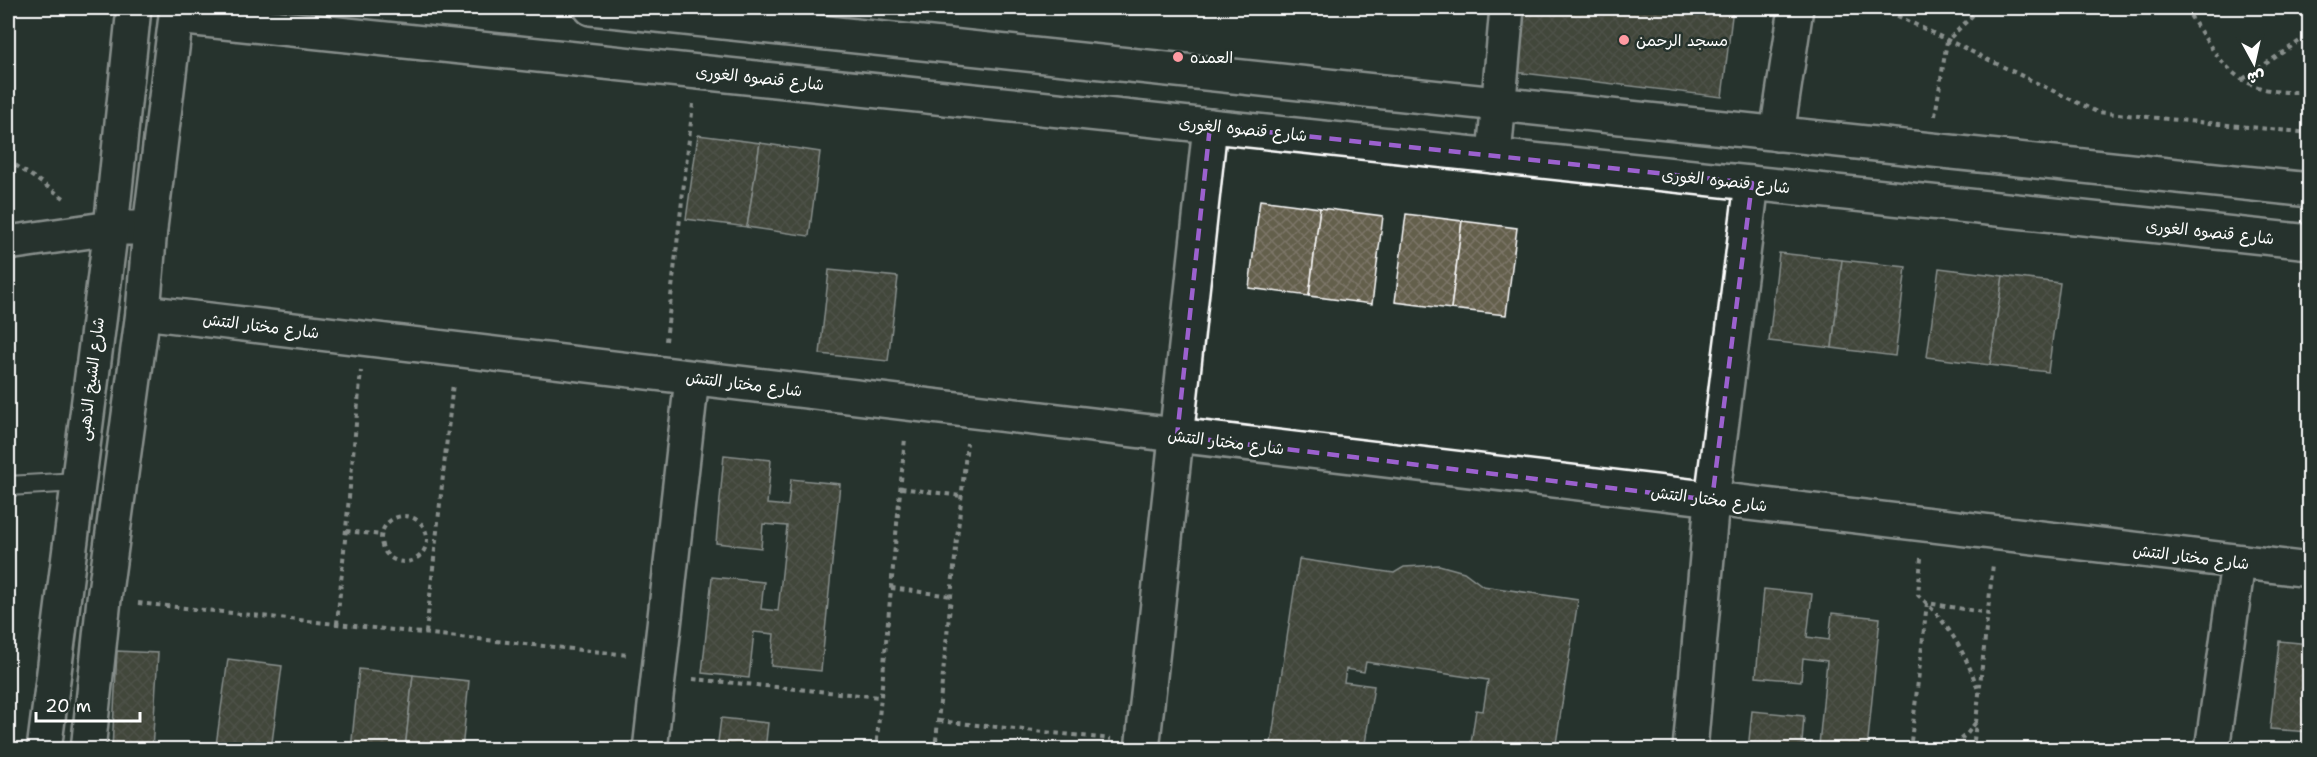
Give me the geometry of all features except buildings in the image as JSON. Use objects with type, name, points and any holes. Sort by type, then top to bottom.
[{"type":"street","name":"شارع الشيخ الذهبى","points":[[44,750],[111,228],[134,8]]},
{"type":"street","points":[[591,8],[696,13],[1500,104],[2310,190]]},
{"type":"street","points":[[1494,156],[1507,8]]},
{"type":"street","points":[[1776,134],[1796,8]]},
{"type":"street","points":[[88,750],[104,599],[143,312],[150,228],[177,12]]},
{"type":"street","name":"شارع قنصوه الغورى","points":[[177,12],[697,72],[2310,242]]},
{"type":"street","points":[[1143,746],[1210,126]]},
{"type":"street","points":[[1690,750],[1712,500],[1752,183]]},
{"type":"street","points":[[8,243],[111,228],[150,228]]},
{"type":"street","name":"شارع مختار التتش","points":[[143,312],[2310,570]]},
{"type":"street","points":[[650,750],[660,667],[677,376]]},
{"type":"street","points":[[2212,750],[2238,563]]},
{"type":"lane","points":[[8,486],[78,482]]},
{"type":"path","points":[[1881,8],[2097,112],[2310,133]]},
{"type":"path","points":[[1929,150],[1947,41],[1980,8]]},
{"type":"path","points":[[2185,8],[2225,68],[2268,90],[2310,91]]},
{"type":"path","points":[[2243,79],[2310,34]]},
{"type":"path","points":[[677,376],[697,72]]},
{"type":"path","points":[[8,160],[111,228]]},
{"type":"path","points":[[337,624],[364,339]]},
{"type":"path","points":[[426,633],[456,349]]},
{"type":"path","points":[[876,750],[909,404]]},
{"type":"path","points":[[936,750],[970,411]]},
{"type":"path","points":[[901,488],[961,496]]},
{"type":"path","points":[[407,516],[423,525],[427,542],[418,557],[409,562],[400,562],[391,559],[385,552],[381,535],[390,520],[407,516]]},
{"type":"path","points":[[346,531],[381,535]]},
{"type":"path","points":[[1973,750],[1995,534]]},
{"type":"path","points":[[427,542],[436,543]]},
{"type":"path","points":[[891,588],[951,596]]},
{"type":"path","points":[[1918,595],[1959,644],[1979,694]]},
{"type":"path","points":[[104,599],[426,633],[880,697]]},
{"type":"path","points":[[1927,603],[1988,613]]},
{"type":"path","points":[[1910,750],[1927,603]]},
{"type":"path","points":[[939,721],[1143,746]]},
{"type":"path","points":[[1946,750],[1967,734],[1977,721]]},
{"type":"highlighted area","points":[[1210,126],[1752,183],[1712,500],[1177,436]]},
{"type":"place","name":"مسجد الرحمن","points":[[1624,40]]},
{"type":"place","name":"العمده","points":[[1178,57]]}]
